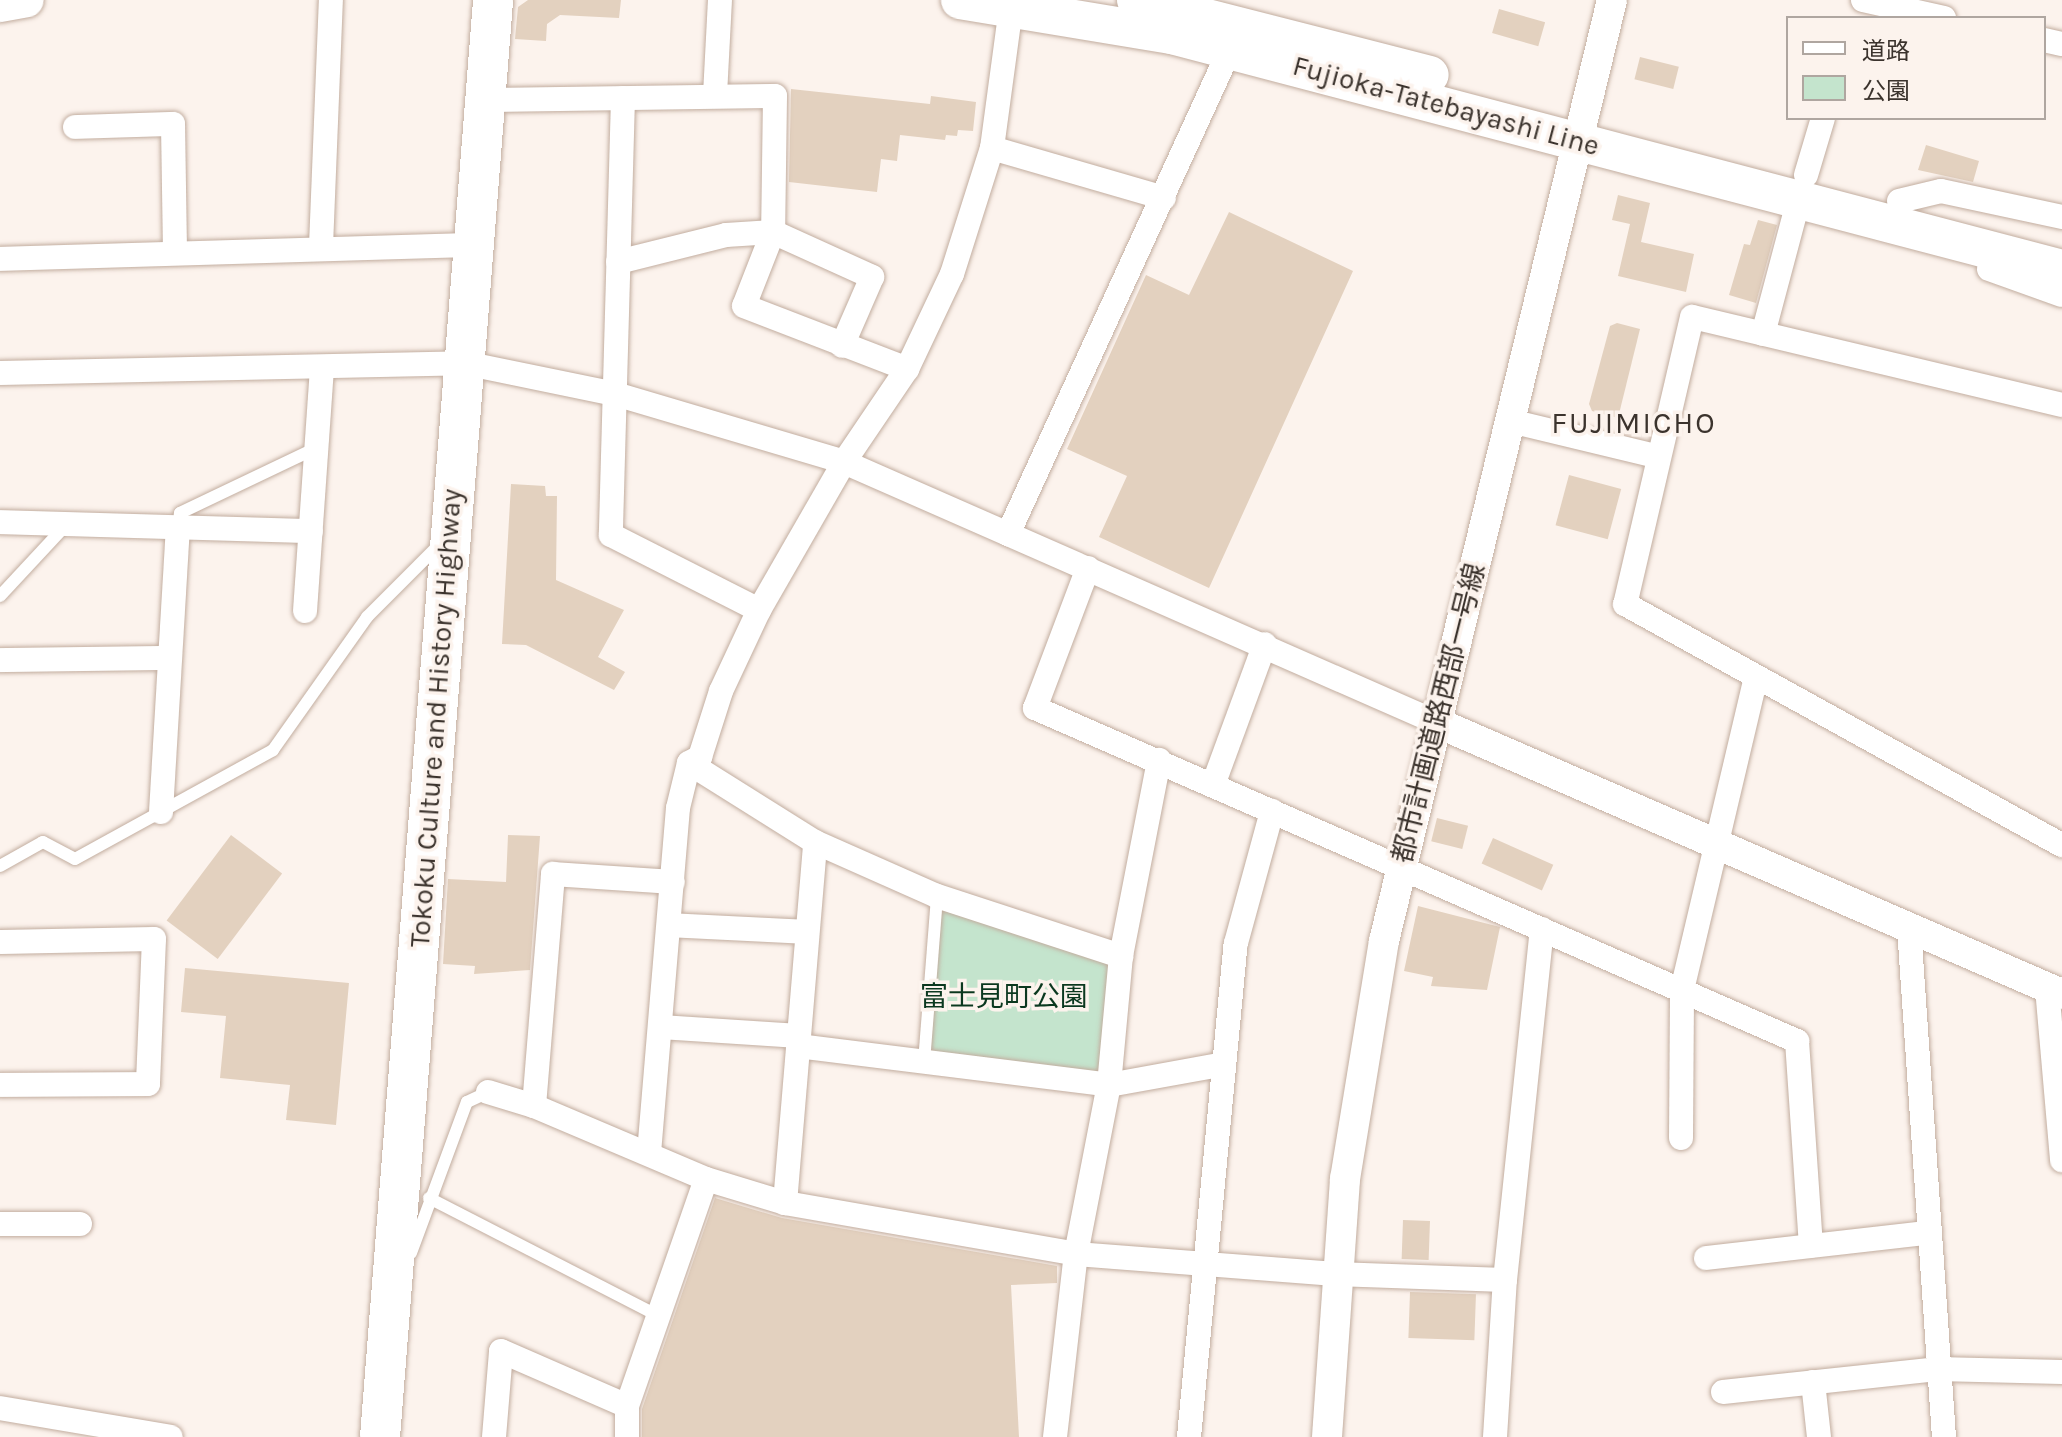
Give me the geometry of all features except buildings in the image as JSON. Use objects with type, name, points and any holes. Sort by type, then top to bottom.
[{"type":"highway","name":"Tokoku Culture and History Highway","points":[[380,1437],[493,0]]},
{"type":"main road","name":"Fujioka-Tatebayashi Line","points":[[960,0],[1012,3],[1581,129]]},
{"type":"main road","name":"Fujioka-Tatebayashi Line","points":[[1136,0],[1581,129],[1898,212]]},
{"type":"main road","points":[[1898,212],[2062,245]]},
{"type":"main road","points":[[1898,212],[2062,269]]},
{"type":"street","points":[[321,246],[331,0]]},
{"type":"street","points":[[715,95],[720,0]]},
{"type":"street","name":"都市計画道路西部一号線","points":[[1327,1437],[1335,1274],[1366,1039],[1401,866],[1612,0]]},
{"type":"street","points":[[1860,0],[1935,16]]},
{"type":"street","points":[[649,1153],[678,808],[689,763],[700,757],[721,691],[759,610],[844,462],[907,369],[952,274],[992,148],[1012,3]]},
{"type":"street","points":[[1008,534],[1230,49]]},
{"type":"street","points":[[485,100],[775,96],[773,232],[744,306],[907,369]]},
{"type":"street","points":[[623,98],[611,535],[759,610]]},
{"type":"street","points":[[1763,334],[1822,120]]},
{"type":"street","points":[[75,127],[173,124],[175,252]]},
{"type":"street","points":[[992,148],[1164,198]]},
{"type":"street","points":[[2062,217],[1941,191],[1898,212],[1916,247],[2062,295]]},
{"type":"street","points":[[618,262],[726,235],[773,232],[872,277],[842,346]]},
{"type":"street","points":[[0,259],[321,246],[474,245]]},
{"type":"street","points":[[2062,405],[1692,317],[1656,456],[1625,604],[1755,680],[2062,845]]},
{"type":"street","points":[[0,373],[464,363],[615,394],[844,462],[1265,644],[1717,847],[2055,991],[2062,1160]]},
{"type":"street","points":[[305,611],[322,368]]},
{"type":"street","points":[[1510,421],[1656,456]]},
{"type":"street","points":[[0,522],[311,531]]},
{"type":"street","points":[[161,812],[178,529]]},
{"type":"street","points":[[1088,568],[1035,708],[1797,1041],[1811,1246]]},
{"type":"street","points":[[1213,785],[1265,644]]},
{"type":"street","points":[[0,660],[168,658]]},
{"type":"street","points":[[1681,1138],[1682,990],[1755,680]]},
{"type":"street","points":[[1055,1437],[1076,1254],[1109,1085],[1121,956],[1159,760]]},
{"type":"street","points":[[689,763],[815,842],[937,896],[1121,956]]},
{"type":"street","points":[[1189,1437],[1202,1264],[1236,943],[1272,811]]},
{"type":"street","points":[[785,1203],[815,842]]},
{"type":"street","points":[[534,1106],[553,874],[673,882]]},
{"type":"street","points":[[669,925],[807,932]]},
{"type":"street","points":[[1909,928],[1926,1233],[1944,1437]]},
{"type":"street","points":[[1495,1437],[1505,1280],[1542,929]]},
{"type":"street","points":[[0,942],[154,939],[148,1084],[0,1085]]},
{"type":"street","points":[[661,1027],[798,1041],[924,1062],[1109,1085],[1224,1064]]},
{"type":"street","points":[[488,1092],[534,1106],[706,1179],[785,1203],[1076,1254],[1335,1274],[1505,1280]]},
{"type":"street","points":[[627,1437],[627,1406],[706,1179]]},
{"type":"street","points":[[0,1224],[80,1224]]},
{"type":"street","points":[[1706,1258],[1926,1233]]},
{"type":"street","points":[[494,1437],[501,1351],[627,1406]]},
{"type":"street","points":[[1723,1392],[1937,1369],[2062,1372]]},
{"type":"street","points":[[1813,1382],[1819,1437]]},
{"type":"street","points":[[0,1408],[171,1437]]},
{"type":"lane","points":[[178,529],[180,513],[316,448]]},
{"type":"lane","points":[[0,596],[69,522]]},
{"type":"lane","points":[[0,866],[43,842],[75,859],[273,750],[367,617],[430,550],[450,538]]},
{"type":"lane","points":[[924,1062],[937,896]]},
{"type":"lane","points":[[393,1267],[411,1254],[429,1198],[467,1102],[488,1092]]},
{"type":"lane","points":[[429,1198],[657,1315]]},
{"type":"green space","name":"富士見町公園","points":[[937,896],[1121,956],[1109,1085],[924,1062]]},
{"type":"district","name":"FUJIMICHO","points":[[1634,423]]}]
